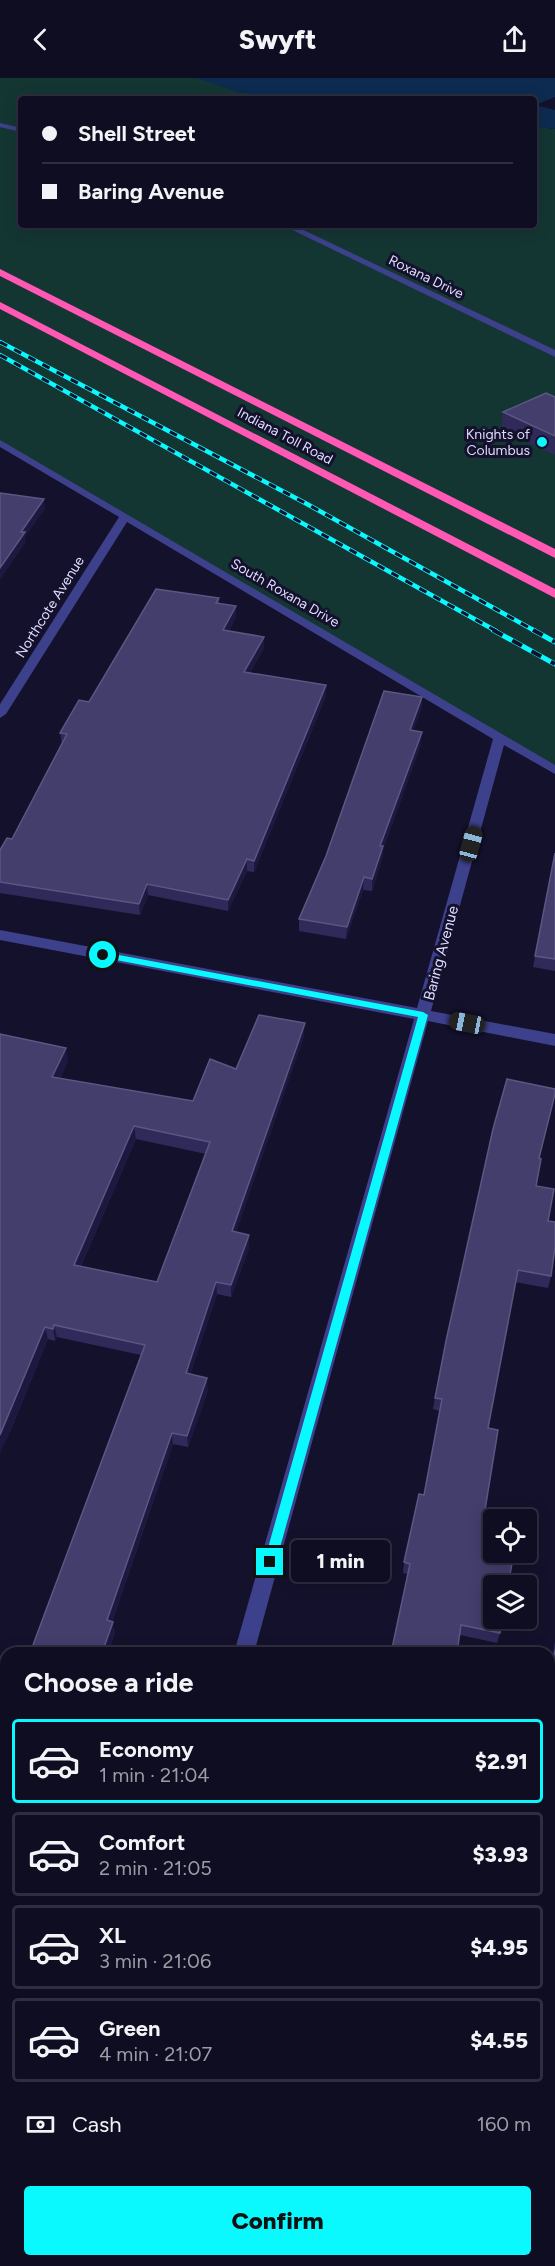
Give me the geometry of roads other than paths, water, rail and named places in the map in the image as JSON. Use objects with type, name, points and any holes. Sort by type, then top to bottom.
[{"type":"highway","name":"Indiana Toll Road","points":[[0,272],[555,554]]},
{"type":"highway","name":"Indiana Toll Road","points":[[0,305],[555,594]]},
{"type":"street","points":[[0,125],[18,129]]},
{"type":"street","name":"Roxana Drive","points":[[292,228],[555,354]]},
{"type":"street","name":"South Roxana Drive","points":[[0,443],[555,770]]},
{"type":"street","name":"Northcote Avenue","points":[[0,714],[125,516]]},
{"type":"street","name":"Baring Avenue","points":[[246,1647],[500,737]]},
{"type":"street","points":[[0,935],[555,1040]]},
{"type":"water","points":[[196,78],[555,78],[555,97],[537,104],[537,96],[263,96],[238,92]]},
{"type":"water","points":[[537,106],[555,110],[555,129],[537,126]]},
{"type":"railway","points":[[0,342],[307,504],[535,631]]},
{"type":"railway","points":[[0,355],[496,631]]},
{"type":"railway","points":[[493,630],[555,664]]},
{"type":"railway","points":[[533,630],[555,642]]},
{"type":"place","name":"Knights of Columbus","points":[[542,442]]}]
